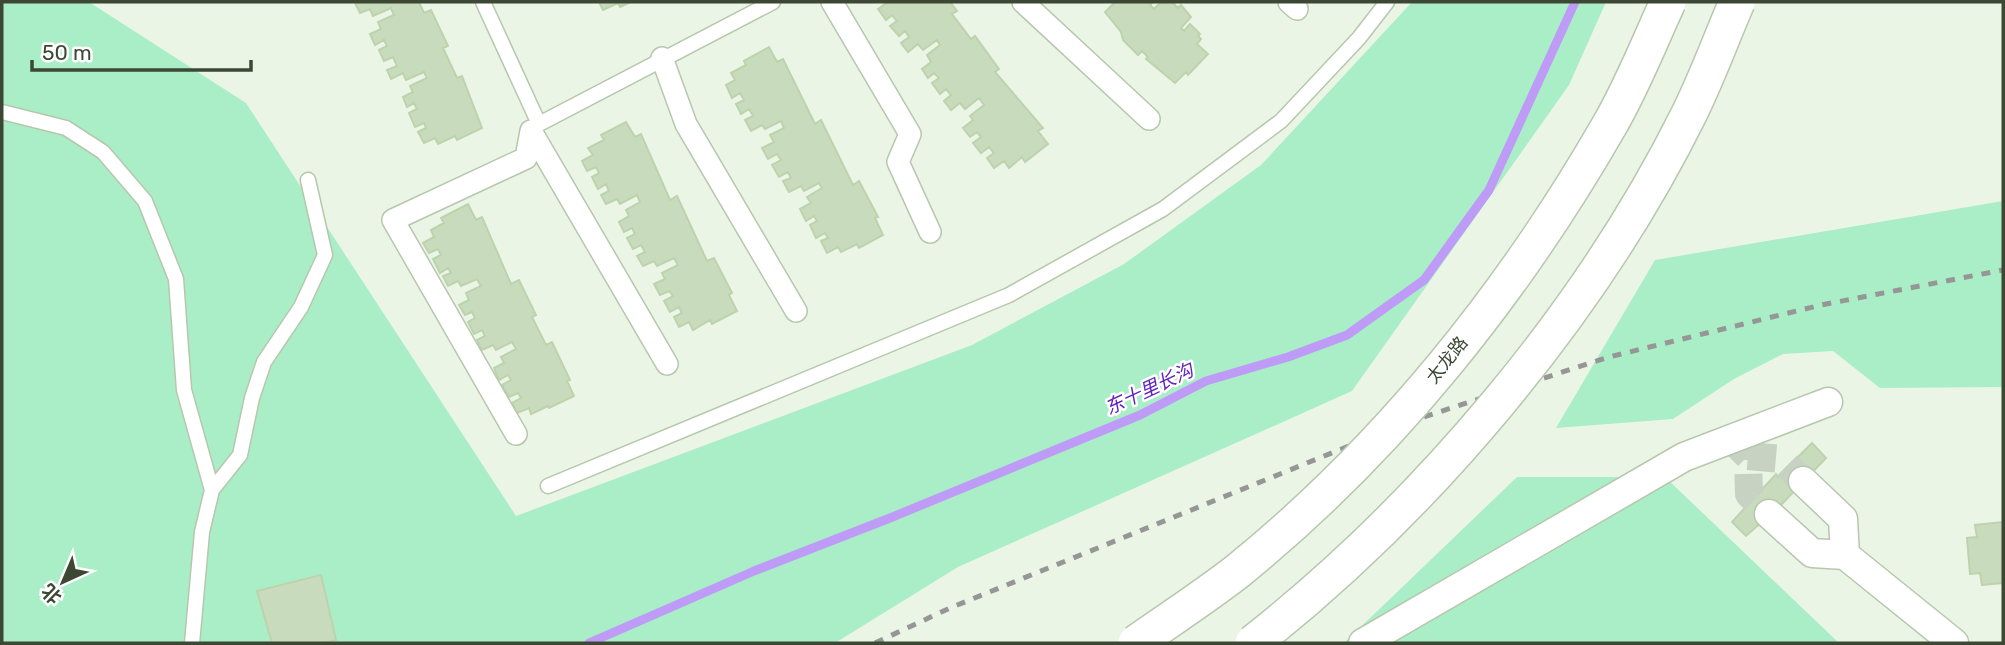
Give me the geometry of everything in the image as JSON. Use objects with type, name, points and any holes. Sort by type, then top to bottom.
[{"type":"street","points":[[832,2],[910,134],[898,162],[930,232]]},
{"type":"street","points":[[1023,2],[1149,118]]},
{"type":"street","name":"太龙路","points":[[1136,643],[1238,570],[1348,471],[1429,384],[1506,285],[1610,125],[1668,2]]},
{"type":"street","points":[[1253,643],[1306,602],[1413,498],[1525,370],[1619,235],[1689,114],[1737,2]]},
{"type":"street","points":[[662,58],[686,124],[796,311]]},
{"type":"street","points":[[516,434],[393,220],[526,158],[531,131],[667,364]]},
{"type":"street","points":[[1363,643],[1684,457],[1828,402]]},
{"type":"street","points":[[1803,481],[1843,519],[1845,555]]},
{"type":"street","points":[[1769,514],[1812,554],[1845,555],[1954,643]]},
{"type":"lane","points":[[483,2],[539,124],[773,2]]},
{"type":"lane","points":[[548,486],[1009,295],[1163,209],[1282,121],[1359,38],[1387,2]]},
{"type":"lane","points":[[2,112],[66,128],[103,152],[145,201],[176,279],[184,390],[212,490]]},
{"type":"lane","points":[[192,643],[202,532],[212,490],[240,455],[264,362],[301,307],[325,255],[308,180]]},
{"type":"green space","points":[[2,2],[89,2],[246,103],[516,516],[972,345],[1124,264],[1261,165],[1412,2],[1606,2],[1569,85],[1352,391],[958,567],[835,643],[2,643]]},
{"type":"green space","points":[[2003,201],[2003,387],[1880,388],[1833,351],[1783,354],[1734,379],[1673,419],[1556,428],[1655,260]]},
{"type":"green space","points":[[1517,477],[1665,477],[1839,643],[1344,643]]},
{"type":"building","points":[[419,2],[424,13],[431,10],[448,46],[443,48],[457,78],[462,76],[482,128],[457,140],[455,136],[438,144],[435,138],[424,143],[418,132],[426,128],[424,123],[415,127],[409,113],[417,109],[414,103],[407,107],[403,97],[413,92],[410,86],[427,78],[424,72],[406,80],[403,73],[391,79],[387,70],[397,66],[393,57],[384,61],[379,50],[387,46],[384,40],[375,45],[370,34],[381,29],[378,22],[394,15],[391,8],[373,16],[370,9],[360,13],[355,3]]},
{"type":"building","points":[[599,2],[631,2],[620,7],[618,3],[603,10]]},
{"type":"building","points":[[888,2],[950,2],[957,11],[952,14],[971,39],[975,36],[999,69],[995,72],[1043,128],[1038,131],[1048,144],[1025,162],[1022,157],[1009,168],[1004,161],[994,168],[987,158],[994,153],[989,147],[981,153],[973,143],[981,137],[977,132],[970,137],[963,128],[973,120],[970,116],[984,105],[979,98],[965,109],[960,103],[951,110],[944,101],[951,95],[946,89],[940,94],[932,83],[939,78],[934,73],[928,78],[922,69],[931,62],[927,55],[940,45],[937,40],[923,50],[918,44],[908,52],[901,43],[909,37],[905,31],[899,36],[890,26],[897,21],[892,15],[886,20],[878,9]]},
{"type":"building","points":[[1115,2],[1153,2],[1150,5],[1154,9],[1161,2],[1172,2],[1178,8],[1181,5],[1191,17],[1181,28],[1184,31],[1190,24],[1200,34],[1198,36],[1201,39],[1197,44],[1208,54],[1188,75],[1186,72],[1175,83],[1146,59],[1148,57],[1142,51],[1138,55],[1123,40],[1121,32],[1105,12]]},
{"type":"building","points":[[769,47],[777,62],[783,59],[815,124],[821,120],[853,185],[859,181],[878,217],[875,218],[883,235],[859,248],[857,244],[841,252],[838,247],[827,253],[821,241],[828,238],[825,233],[816,238],[810,225],[817,221],[814,216],[806,221],[800,209],[811,203],[807,197],[822,188],[819,183],[804,191],[801,186],[789,192],[783,181],[791,178],[788,172],[779,177],[772,165],[781,160],[777,154],[768,159],[762,148],[774,142],[770,135],[784,128],[781,121],[765,129],[762,125],[751,131],[745,120],[753,116],[749,109],[741,114],[736,104],[744,100],[740,93],[732,98],[726,85],[735,80],[731,73],[746,65],[744,61]]},
{"type":"building","points":[[626,122],[635,137],[641,134],[670,200],[677,196],[707,261],[714,258],[732,293],[729,295],[737,311],[712,324],[710,320],[693,330],[689,322],[679,327],[674,317],[682,313],[679,307],[670,312],[664,301],[673,296],[669,291],[660,295],[654,284],[665,279],[662,273],[678,265],[674,258],[657,266],[654,261],[643,266],[637,256],[645,252],[641,245],[633,249],[627,238],[635,234],[632,228],[624,232],[619,222],[629,216],[626,210],[640,202],[637,195],[620,204],[617,199],[606,204],[601,195],[609,191],[606,184],[598,189],[592,177],[599,173],[596,167],[587,171],[582,161],[593,155],[588,148],[604,140],[601,135]]},
{"type":"building","points":[[468,204],[476,220],[482,217],[511,284],[519,280],[536,315],[532,317],[546,345],[552,342],[570,380],[567,381],[574,396],[549,408],[548,406],[531,414],[529,408],[517,413],[512,403],[521,398],[518,393],[509,397],[502,385],[511,380],[508,375],[499,380],[494,368],[504,363],[501,357],[516,349],[512,342],[496,350],[493,345],[482,350],[477,340],[485,336],[482,330],[474,334],[468,322],[475,318],[472,312],[465,315],[459,305],[469,300],[466,293],[481,286],[477,279],[461,286],[458,281],[448,286],[443,276],[451,273],[448,268],[440,273],[433,259],[441,255],[438,249],[429,253],[423,243],[434,237],[431,230],[444,223],[441,218]]},
{"type":"building","points":[[1812,443],[1826,458],[1780,506],[1746,536],[1732,522],[1776,474],[1778,477]]},
{"type":"building","points":[[2003,522],[2003,583],[1982,585],[1980,573],[1970,574],[1967,538],[1977,537],[1975,525]]},
{"type":"building","points":[[321,575],[336,640],[324,643],[272,643],[257,591]]},
{"type":"waterway","name":"东十里长沟","points":[[589,643],[754,571],[1140,415],[1206,381],[1288,357],[1347,335],[1424,280],[1489,190],[1575,2]]},
{"type":"tunnel","points":[[1731,439],[1748,456],[1749,494],[1769,514]]},
{"type":"tunnel","points":[[1748,456],[1781,459],[1803,481]]},
{"type":"railway","points":[[875,643],[950,608],[1408,422],[1609,357],[1821,305],[2003,270]]}]
